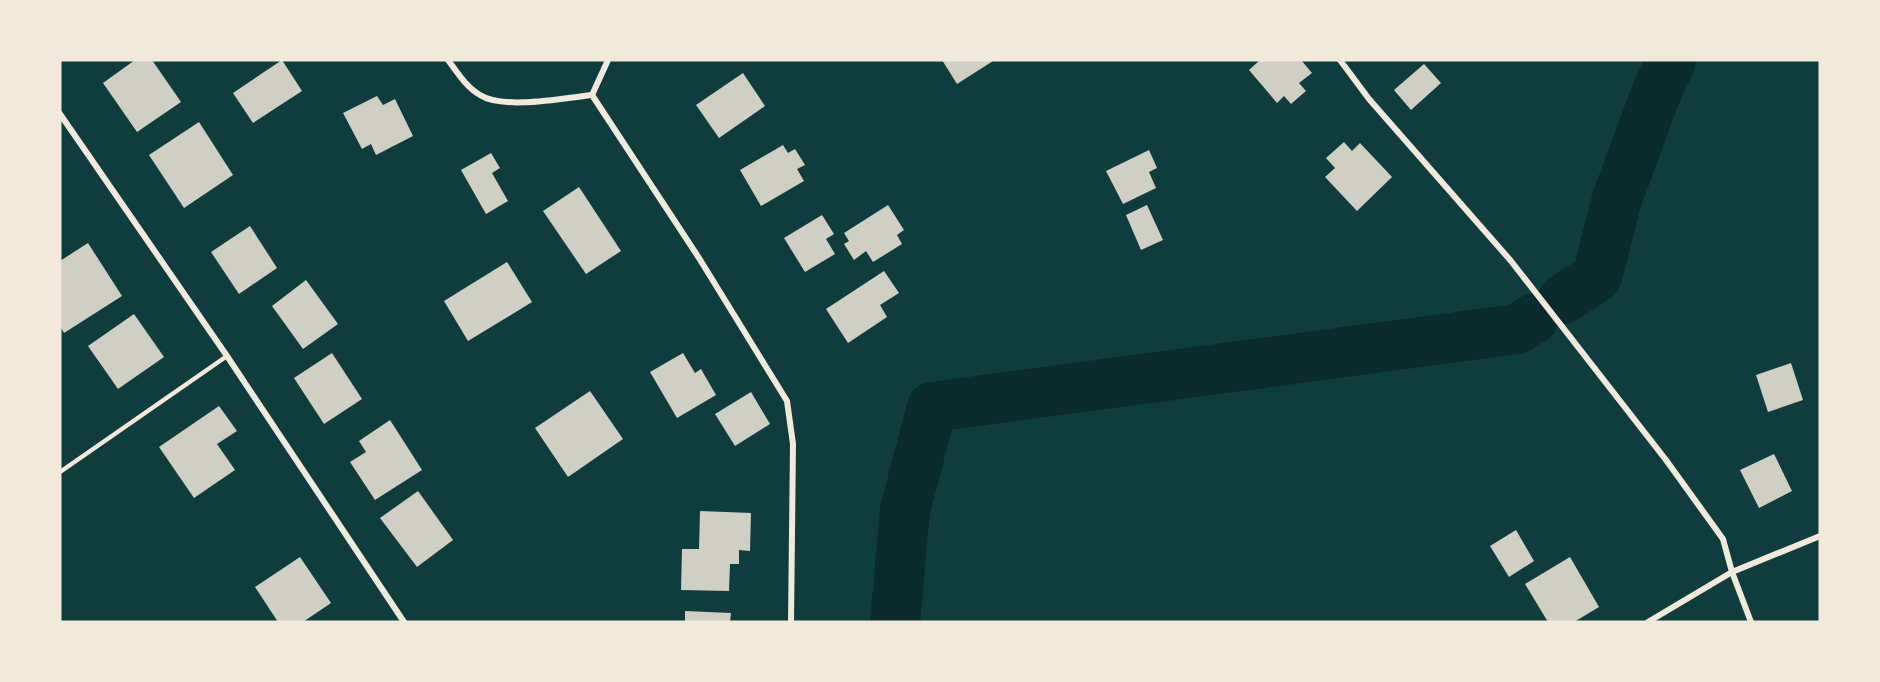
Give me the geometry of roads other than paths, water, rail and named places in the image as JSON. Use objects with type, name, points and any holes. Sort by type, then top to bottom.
[{"type":"street","points":[[448,60],[465,82],[480,95],[495,102],[592,95]]},
{"type":"street","points":[[592,95],[608,60]]},
{"type":"street","points":[[1340,60],[1369,99],[1511,261],[1666,460],[1723,539],[1732,572],[1751,622]]},
{"type":"street","points":[[592,95],[699,258],[788,401],[793,444],[791,622]]},
{"type":"street","points":[[60,114],[227,356],[404,622]]},
{"type":"street","points":[[1648,622],[1732,572],[1820,536]]},
{"type":"lane","points":[[60,472],[227,356]]},
{"type":"waterway","points":[[1563,299],[1597,277],[1617,199],[1655,96],[1671,60]]},
{"type":"waterway","points":[[895,622],[905,510],[932,407],[1517,329],[1533,319]]}]
